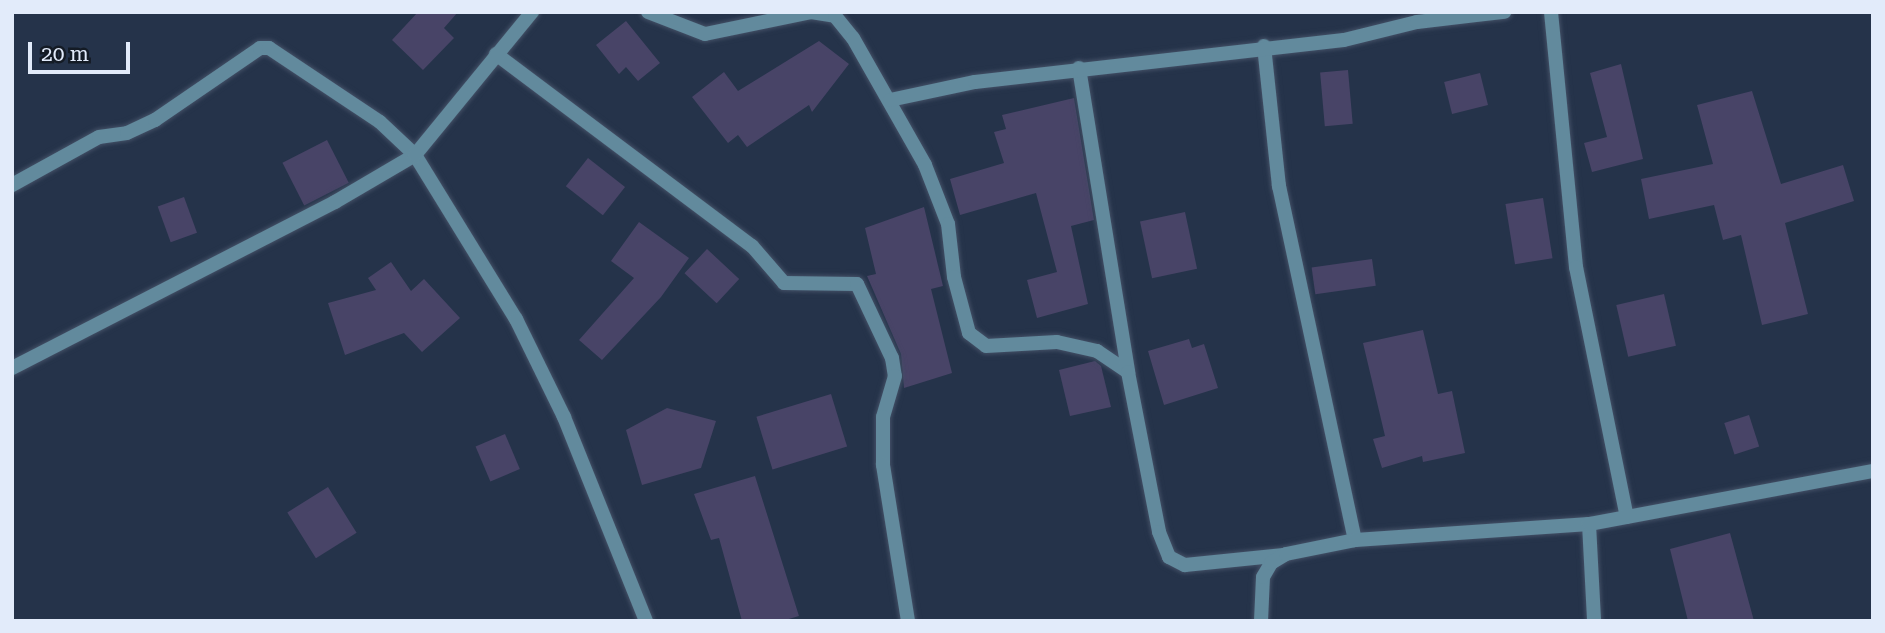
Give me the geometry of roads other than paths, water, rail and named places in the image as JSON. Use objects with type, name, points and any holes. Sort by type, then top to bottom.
[{"type":"street","points":[[12,368],[274,234],[415,155],[532,12]]},
{"type":"street","points":[[648,12],[705,34],[811,12],[835,16],[853,38],[925,165],[948,224],[954,277],[969,333],[986,346],[1057,342],[1097,351],[1128,372]]},
{"type":"street","points":[[890,100],[975,82],[1079,68],[1264,46],[1344,40],[1415,17],[1504,12]]},
{"type":"street","points":[[1550,12],[1576,267],[1627,517]]},
{"type":"street","points":[[1264,46],[1279,186],[1355,540]]},
{"type":"street","points":[[12,185],[99,137],[127,134],[155,120],[265,47],[380,122],[415,155],[516,319],[564,417],[646,621]]},
{"type":"street","points":[[496,54],[752,246],[784,283],[857,284],[892,358],[895,376],[883,417],[883,465],[908,621]]},
{"type":"street","points":[[1079,68],[1128,372],[1159,533],[1169,557],[1185,565],[1286,554],[1355,540],[1589,524],[1873,471]]},
{"type":"street","points":[[1589,524],[1594,621]]},
{"type":"street","points":[[1261,621],[1263,577],[1271,563],[1286,554]]}]
